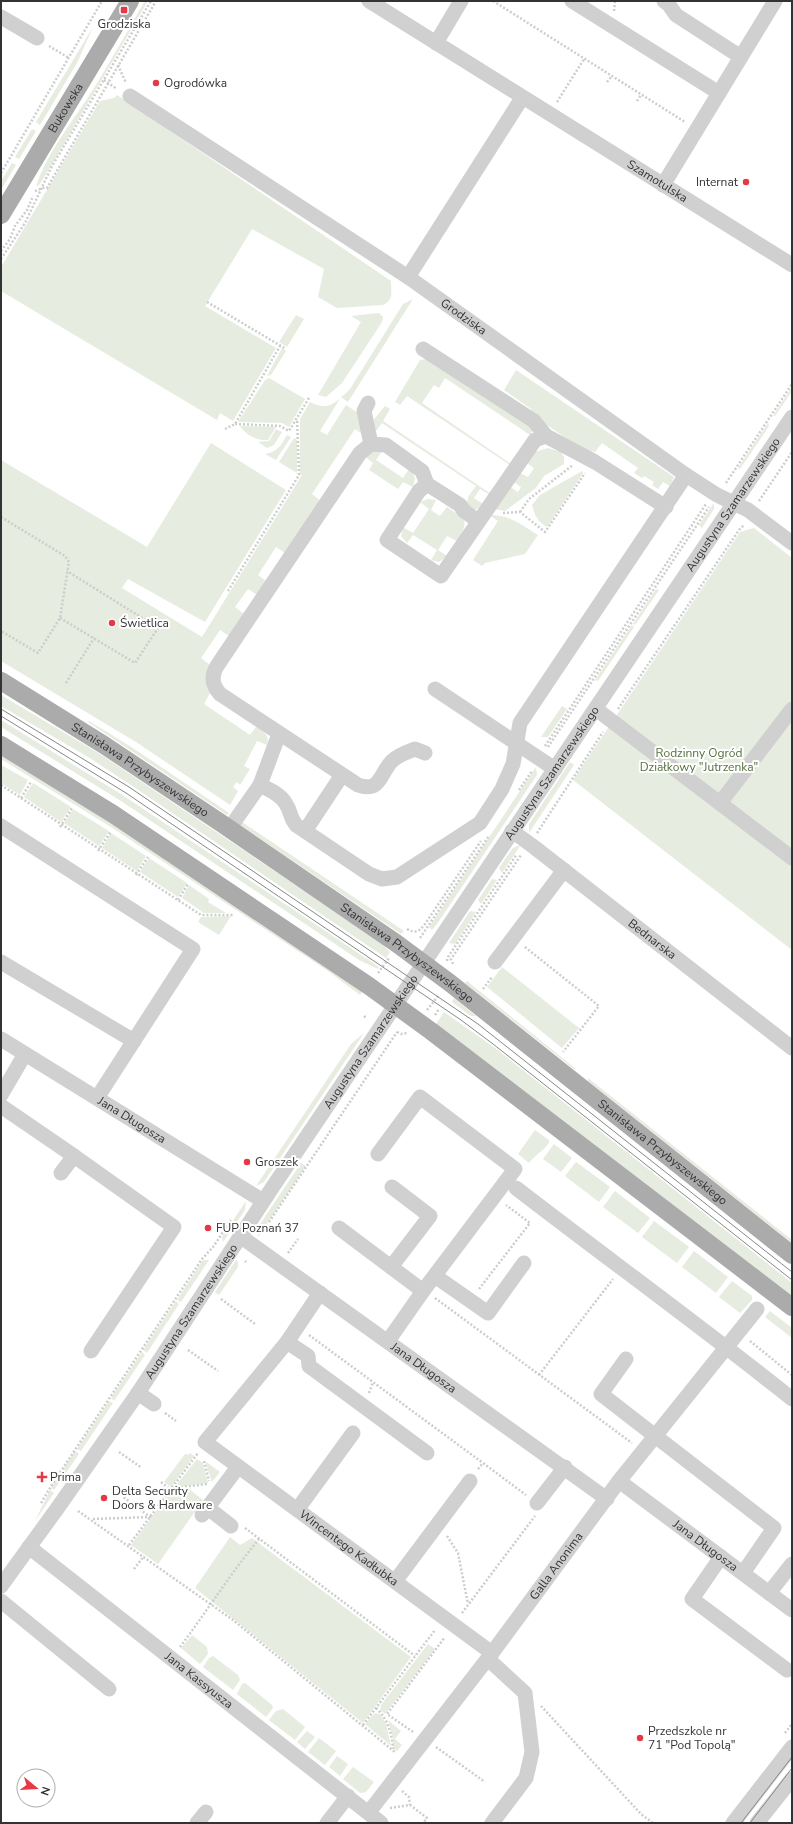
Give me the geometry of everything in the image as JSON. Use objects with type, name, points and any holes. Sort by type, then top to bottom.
[{"type":"main road","name":"Bukowska","points":[[1,215],[130,1]]},
{"type":"main road","name":"Stanisława Przybyszewskiego","points":[[1,681],[104,745],[371,925],[423,963],[792,1255]]},
{"type":"main road","points":[[1,745],[114,814],[396,1005],[792,1307]]},
{"type":"street","name":"Szamotulska","points":[[369,1],[522,98],[792,265]]},
{"type":"street","points":[[436,43],[461,1]]},
{"type":"street","points":[[572,1],[719,93]]},
{"type":"street","points":[[664,1],[676,15],[741,57]]},
{"type":"street","points":[[663,185],[776,1]]},
{"type":"street","points":[[1,17],[37,38]]},
{"type":"street","name":"Grodziska","points":[[130,96],[408,277],[686,475],[734,504],[748,510],[792,542]]},
{"type":"street","points":[[408,277],[522,98]]},
{"type":"street","points":[[423,348],[534,421],[546,436],[582,455],[666,507]]},
{"type":"street","points":[[368,403],[364,411],[371,444]]},
{"type":"street","name":"Augustyna Szamarzewskiego","points":[[1,1586],[138,1393],[263,1201],[792,417]]},
{"type":"street","points":[[427,484],[419,491],[387,540],[441,576],[535,440],[546,436]]},
{"type":"street","points":[[425,753],[415,749],[400,755],[391,762],[381,779],[373,786],[368,787],[358,785],[220,694],[214,685],[214,670],[360,453],[371,444],[386,445],[422,471],[427,484],[460,505],[464,511],[482,515]]},
{"type":"street","points":[[260,785],[281,796],[287,805],[290,817],[296,825],[369,874],[382,879],[397,877],[480,823],[502,789],[513,764],[520,723],[686,475]]},
{"type":"street","points":[[435,689],[517,742],[555,769]]},
{"type":"street","points":[[596,709],[792,858]]},
{"type":"street","points":[[720,803],[792,709]]},
{"type":"street","points":[[229,828],[260,785],[279,734]]},
{"type":"street","points":[[305,831],[342,775]]},
{"type":"street","points":[[1,826],[193,949],[97,1098]]},
{"type":"street","name":"Bednarska","points":[[512,831],[792,1048]]},
{"type":"street","points":[[495,968],[564,870]]},
{"type":"street","points":[[1,962],[134,1041]]},
{"type":"street","name":"Jana Długosza","points":[[1,1039],[263,1201]]},
{"type":"street","points":[[1,1095],[25,1054]]},
{"type":"street","points":[[378,1154],[420,1097],[516,1169],[435,1276],[427,1293],[388,1341]]},
{"type":"street","points":[[1,1106],[174,1227],[91,1351]]},
{"type":"street","points":[[60,1173],[74,1156]]},
{"type":"street","points":[[391,1267],[430,1216],[392,1187]]},
{"type":"street","points":[[516,1188],[621,1269],[736,1341],[792,1386]]},
{"type":"street","points":[[339,1228],[427,1293]]},
{"type":"street","name":"Jana Długosza","points":[[240,1236],[607,1498]]},
{"type":"street","points":[[435,1276],[488,1314],[524,1263]]},
{"type":"street","points":[[202,1451],[287,1342],[320,1293]]},
{"type":"street","name":"Galla Anonima","points":[[369,1812],[490,1656],[619,1481],[736,1341],[757,1309]]},
{"type":"street","points":[[736,1341],[792,1399]]},
{"type":"street","points":[[287,1342],[308,1356],[308,1366],[427,1453]]},
{"type":"street","points":[[626,1359],[601,1394],[774,1528],[743,1573]]},
{"type":"street","points":[[138,1393],[154,1404]]},
{"type":"street","points":[[302,1503],[353,1433]]},
{"type":"street","name":"Wincentego Kadłubka","points":[[202,1451],[238,1467],[490,1656],[525,1693],[532,1752],[526,1778],[492,1823]]},
{"type":"street","points":[[231,1526],[205,1512],[238,1467]]},
{"type":"street","points":[[537,1503],[565,1467]]},
{"type":"street","points":[[399,1576],[470,1481]]},
{"type":"street","name":"Jana Długosza","points":[[619,1481],[792,1610]]},
{"type":"street","name":"Jana Kassyusza","points":[[29,1547],[369,1812]]},
{"type":"street","points":[[721,1557],[692,1599],[787,1670]]},
{"type":"street","points":[[769,1593],[792,1564]]},
{"type":"street","points":[[1,1601],[109,1689]]},
{"type":"street","points":[[754,1818],[792,1747]]},
{"type":"street","points":[[754,1818],[792,1762]]},
{"type":"street","points":[[733,1823],[754,1818],[792,1779]]},
{"type":"street","points":[[327,1823],[348,1796]]},
{"type":"street","points":[[369,1812],[381,1823]]},
{"type":"path","points":[[1,173],[102,1]]},
{"type":"path","points":[[1,259],[25,222],[43,188],[52,166],[151,1]]},
{"type":"path","points":[[1,251],[10,239],[15,226],[27,210],[36,190],[47,188],[156,1]]},
{"type":"path","points":[[493,1],[688,124]]},
{"type":"path","points":[[37,38],[69,58]]},
{"type":"path","points":[[556,103],[584,59]]},
{"type":"path","points":[[607,82],[612,76]]},
{"type":"path","points":[[637,101],[640,95]]},
{"type":"path","points":[[207,302],[286,349]]},
{"type":"path","points":[[235,424],[280,346]]},
{"type":"path","points":[[722,489],[792,384]]},
{"type":"path","points":[[225,429],[235,424],[280,426],[289,431],[309,398]]},
{"type":"path","points":[[228,591],[299,475],[297,418]]},
{"type":"path","points":[[758,503],[792,452]]},
{"type":"path","points":[[520,512],[528,500],[570,468],[582,455]]},
{"type":"path","points":[[482,515],[520,512],[545,532],[585,474],[582,455]]},
{"type":"path","points":[[708,498],[706,506],[542,752],[713,501]]},
{"type":"path","points":[[1,517],[65,556],[69,562],[60,618],[38,653],[1,631]]},
{"type":"path","points":[[617,711],[738,530],[749,520]]},
{"type":"path","points":[[60,618],[135,663],[158,628],[67,570]]},
{"type":"path","points":[[66,683],[94,638]]},
{"type":"path","points":[[535,838],[539,828],[606,729]]},
{"type":"path","points":[[529,769],[517,790],[536,766]]},
{"type":"path","points":[[20,799],[32,780]]},
{"type":"path","points":[[1,785],[61,826],[201,915],[235,915]]},
{"type":"path","points":[[61,826],[73,806]]},
{"type":"path","points":[[99,850],[111,830]]},
{"type":"path","points":[[420,938],[492,830]]},
{"type":"path","points":[[406,928],[415,932],[422,930],[485,834]]},
{"type":"path","points":[[448,957],[518,852]]},
{"type":"path","points":[[456,966],[451,959],[455,952],[523,853]]},
{"type":"path","points":[[136,874],[149,855]]},
{"type":"path","points":[[178,900],[190,882]]},
{"type":"path","points":[[524,946],[599,1006],[562,1053]]},
{"type":"path","points":[[378,973],[388,960]]},
{"type":"path","points":[[483,989],[495,968]]},
{"type":"path","points":[[432,1004],[440,994]]},
{"type":"path","points":[[268,1224],[397,1032]]},
{"type":"path","points":[[470,1301],[530,1223],[502,1202]]},
{"type":"path","points":[[39,1508],[44,1496],[83,1437],[202,1259],[213,1247],[232,1219]]},
{"type":"path","points":[[287,1255],[298,1239]]},
{"type":"path","points":[[539,1375],[621,1269]]},
{"type":"path","points":[[427,1293],[635,1446]]},
{"type":"path","points":[[221,1299],[255,1324]]},
{"type":"path","points":[[297,1326],[542,1506],[461,1615]]},
{"type":"path","points":[[736,1341],[792,1375]]},
{"type":"path","points":[[188,1350],[218,1371]]},
{"type":"path","points":[[129,1545],[202,1451]]},
{"type":"path","points":[[161,1482],[172,1489],[210,1484],[202,1451]]},
{"type":"path","points":[[119,1452],[142,1468]]},
{"type":"path","points":[[470,1481],[483,1463]]},
{"type":"path","points":[[122,1496],[150,1517]]},
{"type":"path","points":[[78,1511],[92,1519],[212,1604],[397,1753]]},
{"type":"path","points":[[92,1519],[150,1517]]},
{"type":"path","points":[[231,1526],[237,1522],[415,1656]]},
{"type":"path","points":[[439,1522],[458,1553],[469,1605]]},
{"type":"path","points":[[177,1650],[259,1539]]},
{"type":"path","points":[[134,1569],[144,1556]]},
{"type":"path","points":[[363,1725],[435,1630]]},
{"type":"path","points":[[413,1732],[387,1714],[444,1637]]},
{"type":"path","points":[[540,1705],[642,1814],[653,1823]]},
{"type":"path","points":[[376,1708],[387,1722],[391,1733],[393,1749]]},
{"type":"path","points":[[433,1744],[485,1782]]},
{"type":"path","points":[[399,1789],[409,1797],[410,1805],[427,1818],[423,1823]]},
{"type":"path","points":[[386,1805],[391,1809],[410,1805]]},
{"type":"green space","points":[[145,1],[148,1],[48,171],[39,185],[36,186],[52,152],[65,130],[95,87]]},
{"type":"green space","points":[[93,27],[77,63],[40,125],[36,122]]},
{"type":"green space","points":[[117,95],[391,281],[389,301],[383,305],[337,308],[318,297],[324,269],[252,229],[205,306],[276,348],[233,421],[220,413],[217,420],[1,291],[1,267],[100,101],[114,98]]},
{"type":"green space","points":[[32,129],[36,131],[19,159],[15,157]]},
{"type":"green space","points":[[12,163],[16,165],[1,190],[1,181]]},
{"type":"green space","points":[[413,299],[348,402],[341,397],[350,389],[403,304]]},
{"type":"green space","points":[[379,313],[383,317],[382,322],[342,383],[326,397],[318,395],[361,322],[351,316]]},
{"type":"green space","points":[[296,315],[304,319],[287,347],[279,342]]},
{"type":"green space","points":[[282,348],[286,351],[271,375],[267,376]]},
{"type":"green space","points":[[432,358],[530,423],[533,430],[530,435],[445,378],[439,388],[434,385],[422,403],[511,464],[510,465],[407,396],[400,405],[395,402],[420,360]]},
{"type":"green space","points":[[516,370],[674,477],[670,486],[663,482],[658,489],[652,485],[654,482],[644,476],[642,478],[634,473],[638,468],[602,443],[595,452],[582,449],[535,417],[531,409],[504,390]]},
{"type":"green space","points":[[269,378],[305,399],[289,427],[282,423],[238,422],[265,380]]},
{"type":"green space","points":[[792,387],[792,391],[775,416],[773,416]]},
{"type":"green space","points":[[340,399],[320,431],[327,435],[346,405],[361,415],[364,435],[355,429],[312,494],[321,501],[285,553],[276,547],[258,575],[266,581],[257,595],[248,589],[235,607],[244,614],[229,636],[220,630],[201,658],[210,665],[207,686],[210,693],[204,704],[250,735],[256,727],[264,732],[268,739],[267,745],[257,741],[244,766],[250,769],[240,785],[237,782],[233,787],[238,791],[230,805],[136,742],[1,661],[1,460],[147,547],[211,443],[286,490],[205,622],[128,579],[122,588],[202,637],[302,475],[300,474],[300,419],[310,402],[316,405],[327,406]]},
{"type":"green space","points":[[385,406],[390,409],[383,421],[491,494],[490,495],[480,489],[474,498],[483,504],[480,508],[474,510],[467,504],[468,497],[476,486],[382,423],[376,431],[371,423]]},
{"type":"green space","points":[[768,423],[769,426],[740,469],[738,468]]},
{"type":"green space","points":[[240,426],[276,427],[268,440],[260,440],[252,437]]},
{"type":"green space","points":[[276,429],[282,432],[274,445],[267,448],[258,442],[269,441]]},
{"type":"green space","points":[[287,435],[291,437],[276,460],[265,454],[276,450]]},
{"type":"green space","points":[[294,438],[297,440],[297,473],[279,462]]},
{"type":"green space","points":[[548,448],[561,452],[564,457],[564,464],[544,476],[536,488],[505,511],[493,509],[509,486],[518,492],[521,487],[512,481],[518,472],[528,477],[534,468],[525,462],[534,452]]},
{"type":"green space","points":[[373,450],[382,451],[376,460],[403,478],[409,469],[411,470],[415,478],[413,487],[403,482],[398,489],[369,470],[373,463],[364,456]]},
{"type":"green space","points":[[582,471],[583,473],[547,527],[541,523],[534,512],[532,505],[540,495]]},
{"type":"green space","points":[[428,499],[436,500],[431,510],[440,516],[447,507],[462,518],[465,524],[464,529],[457,541],[447,536],[438,550],[447,556],[439,562],[431,560],[437,550],[413,535],[407,543],[401,536],[403,527],[413,533],[429,509],[420,502]]},
{"type":"green space","points":[[714,503],[714,509],[702,528],[699,525]]},
{"type":"green space","points":[[489,515],[509,518],[538,535],[525,554],[485,563],[482,566],[473,560],[498,521]]},
{"type":"green space","name":"Rodzinny Ogród Działkowy \"Jutrzenka\"","points":[[754,528],[792,558],[792,950],[573,780],[740,532]]},
{"type":"green space","points":[[656,589],[659,590],[635,625],[633,624]]},
{"type":"green space","points":[[632,625],[634,627],[598,681],[595,680]]},
{"type":"green space","points":[[1,695],[100,754],[379,941],[390,952],[386,958],[131,785],[88,757],[1,706]]},
{"type":"green space","points":[[562,706],[567,709],[548,737],[541,737]]},
{"type":"green space","points":[[1,720],[124,796],[379,967],[378,969],[359,960],[121,801],[1,727]]},
{"type":"green space","points":[[89,721],[133,748],[229,813],[227,815],[88,722]]},
{"type":"green space","points":[[1,755],[67,794],[363,991],[360,995],[328,971],[114,829],[1,759]]},
{"type":"green space","points":[[570,762],[574,765],[529,833],[529,824]]},
{"type":"green space","points":[[1,765],[28,780],[20,795],[1,783]]},
{"type":"green space","points":[[536,767],[537,775],[432,930],[429,927]]},
{"type":"green space","points":[[33,783],[71,807],[61,822],[24,797]]},
{"type":"green space","points":[[73,809],[109,831],[99,846],[64,823]]},
{"type":"green space","points":[[242,822],[404,931],[401,934],[240,825]]},
{"type":"green space","points":[[111,833],[146,856],[137,871],[102,848]]},
{"type":"green space","points":[[520,846],[502,873],[499,868],[512,849]]},
{"type":"green space","points":[[149,858],[187,883],[178,897],[140,872]]},
{"type":"green space","points":[[492,879],[497,880],[481,904],[478,900]]},
{"type":"green space","points":[[189,885],[209,899],[208,902],[226,913],[204,913],[182,898]]},
{"type":"green space","points":[[470,911],[476,912],[455,944],[449,943]]},
{"type":"green space","points":[[231,916],[219,935],[198,922],[201,917]]},
{"type":"green space","points":[[502,967],[579,1028],[562,1048],[487,987]]},
{"type":"green space","points":[[467,981],[576,1069],[574,1069],[465,983]]},
{"type":"green space","points":[[454,998],[476,1016],[471,1016],[452,1002]]},
{"type":"green space","points":[[444,1012],[495,1048],[792,1283],[792,1296],[436,1024]]},
{"type":"green space","points":[[364,1033],[264,1182],[256,1186],[351,1044]]},
{"type":"green space","points":[[588,1078],[792,1240],[792,1243],[588,1081]]},
{"type":"green space","points":[[535,1130],[549,1140],[549,1143],[529,1163],[518,1154]]},
{"type":"green space","points":[[554,1144],[572,1158],[561,1172],[543,1159]]},
{"type":"green space","points":[[576,1162],[610,1187],[599,1202],[565,1176]]},
{"type":"green space","points":[[301,1163],[306,1166],[258,1237],[258,1227]]},
{"type":"green space","points":[[615,1191],[650,1218],[638,1233],[603,1207]]},
{"type":"green space","points":[[246,1201],[245,1210],[223,1242],[222,1237]]},
{"type":"green space","points":[[654,1221],[689,1247],[677,1263],[642,1237]]},
{"type":"green space","points":[[694,1251],[728,1277],[716,1293],[682,1267]]},
{"type":"green space","points":[[203,1260],[209,1260],[181,1302],[177,1300]]},
{"type":"green space","points":[[236,1260],[238,1262],[238,1267],[219,1295],[215,1292]]},
{"type":"green space","points":[[732,1281],[752,1296],[752,1300],[740,1313],[719,1297]]},
{"type":"green space","points":[[176,1301],[179,1304],[147,1353],[143,1350]]},
{"type":"green space","points":[[770,1311],[792,1328],[792,1338],[765,1317]]},
{"type":"green space","points":[[142,1352],[145,1355],[114,1401],[111,1398]]},
{"type":"green space","points":[[109,1401],[113,1403],[81,1451],[77,1449]]},
{"type":"green space","points":[[75,1451],[79,1454],[54,1490],[51,1488]]},
{"type":"green space","points":[[190,1453],[194,1456],[171,1487],[164,1482],[185,1454],[188,1455]]},
{"type":"green space","points":[[197,1459],[203,1463],[208,1483],[175,1487]]},
{"type":"green space","points":[[205,1461],[220,1472],[212,1482]]},
{"type":"green space","points":[[189,1489],[203,1500],[158,1564],[131,1545],[171,1491]]},
{"type":"green space","points":[[50,1490],[54,1493],[35,1521]]},
{"type":"green space","points":[[230,1537],[240,1545],[252,1538],[411,1657],[363,1723],[195,1588]]},
{"type":"green space","points":[[192,1635],[207,1647],[208,1654],[200,1664],[181,1648]]},
{"type":"green space","points":[[428,1644],[435,1649],[385,1714],[380,1710],[381,1705]]},
{"type":"green space","points":[[213,1656],[238,1675],[240,1680],[233,1690],[203,1667],[209,1658]]},
{"type":"green space","points":[[245,1683],[272,1705],[273,1708],[266,1717],[237,1694],[242,1684]]},
{"type":"green space","points":[[283,1709],[305,1727],[295,1740],[269,1720],[276,1711]]},
{"type":"green space","points":[[375,1713],[380,1714],[386,1724],[391,1746],[365,1724]]},
{"type":"green space","points":[[388,1720],[401,1731],[395,1739],[402,1745],[397,1751],[393,1748],[393,1738]]},
{"type":"green space","points":[[307,1731],[315,1737],[305,1749],[297,1742]]},
{"type":"green space","points":[[319,1738],[336,1751],[325,1765],[308,1752]]},
{"type":"green space","points":[[337,1756],[348,1764],[340,1776],[329,1767]]},
{"type":"green space","points":[[353,1767],[374,1782],[366,1792],[360,1793],[343,1779]]},
{"type":"tram line","points":[[1,709],[129,787],[478,1024],[792,1272]]},
{"type":"tram line","points":[[1,716],[126,793],[461,1020],[792,1280]]},
{"type":"tram line","points":[[741,1823],[792,1757]]},
{"type":"tram line","points":[[750,1823],[792,1768]]},
{"type":"place","name":"Grodziska","points":[[124,10]]},
{"type":"place","name":"Ogrodówka","points":[[156,83]]},
{"type":"place","name":"Internat","points":[[746,182]]},
{"type":"place","name":"Świetlica","points":[[112,623]]},
{"type":"place","name":"Groszek","points":[[247,1162]]},
{"type":"place","name":"FUP Poznań 37","points":[[208,1228]]},
{"type":"place","name":"Prima","points":[[42,1477]]},
{"type":"place","name":"Delta Security Doors & Hardware","points":[[104,1498]]},
{"type":"place","name":"Przedszkole nr 71 \"Pod Topolą\"","points":[[640,1738]]}]
